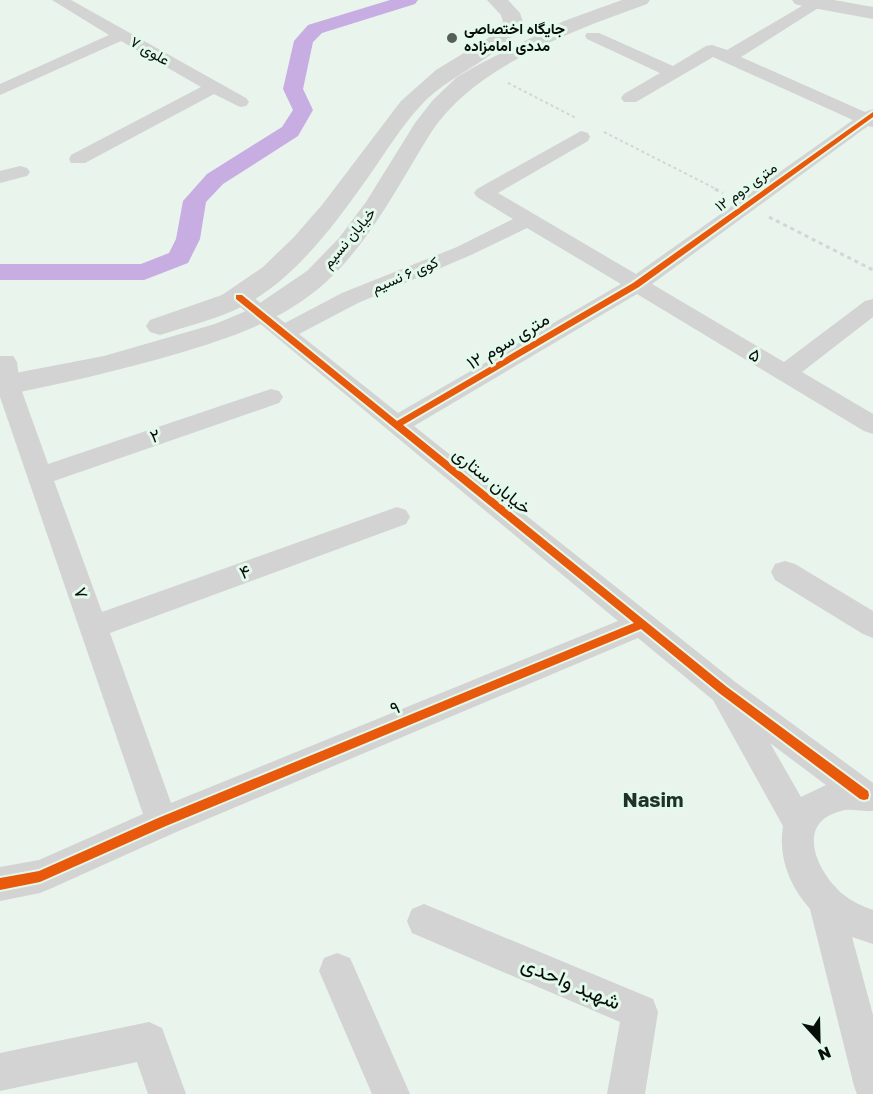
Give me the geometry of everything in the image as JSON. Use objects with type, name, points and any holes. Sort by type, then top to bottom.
[{"type":"main road","name":"خیابان نسیم","points":[[3,374],[199,314],[239,297],[264,280],[284,262],[342,197],[416,99],[447,72],[499,41],[508,31],[513,22],[510,13],[497,0]]},
{"type":"main road","name":"خیابان نسیم","points":[[3,374],[105,365],[225,330],[261,315],[315,277],[348,243],[377,204],[423,128],[441,105],[465,82],[483,69],[571,25],[640,0]]},
{"type":"main road","points":[[810,2],[846,4],[873,13]]},
{"type":"street","name":"علوی ۷","points":[[60,0],[240,102]]},
{"type":"street","points":[[728,57],[810,2]]},
{"type":"street","points":[[0,90],[122,35]]},
{"type":"street","points":[[593,36],[674,73]]},
{"type":"street","points":[[630,98],[712,50],[871,118]]},
{"type":"street","points":[[78,159],[214,87]]},
{"type":"street","name":"۱۲ متری دوم","points":[[636,285],[871,118]]},
{"type":"street","name":"۵","points":[[586,128],[484,193],[873,425]]},
{"type":"street","points":[[0,177],[20,172]]},
{"type":"street","name":"کوی ۶ نسیم","points":[[284,333],[350,298],[464,251],[527,220]]},
{"type":"street","name":"۱۲ متری سوم","points":[[397,425],[636,285]]},
{"type":"street","name":"خیابان ستاری","points":[[239,297],[723,690],[869,797]]},
{"type":"street","points":[[785,373],[873,306]]},
{"type":"street","name":"۷","points":[[3,374],[162,822]]},
{"type":"street","name":"۲","points":[[40,476],[271,397]]},
{"type":"street","name":"۴","points":[[93,627],[396,517]]},
{"type":"street","points":[[785,572],[873,626]]},
{"type":"street","name":"۹","points":[[0,884],[40,876],[162,822],[642,624]]},
{"type":"street","points":[[723,690],[800,825]]},
{"type":"street","points":[[869,797],[844,794],[825,800],[810,810],[800,825],[797,844],[800,865],[810,886],[826,904],[847,918],[873,927]]},
{"type":"street","points":[[826,904],[873,1086]]},
{"type":"street","name":"شهید واحدی","points":[[424,921],[640,1012],[626,1094]]},
{"type":"street","points":[[337,971],[391,1094]]},
{"type":"street","points":[[0,1072],[149,1041],[167,1094]]},
{"type":"path","points":[[483,69],[586,128],[746,205],[873,270]]},
{"type":"waterway","points":[[0,272],[144,272],[179,258],[188,239],[195,201],[215,179],[290,131],[303,110],[293,89],[304,41],[315,29],[409,0]]},
{"type":"cycle path","points":[[397,425],[636,285],[873,114]]},
{"type":"cycle path","points":[[239,297],[723,690],[864,795]]},
{"type":"cycle path","points":[[0,884],[40,876],[162,822],[642,624]]},
{"type":"place","name":"جایگاه اختصاصی مددی امامزاده","points":[[452,38]]},
{"type":"district","name":"Nasim","points":[[653,800]]}]
